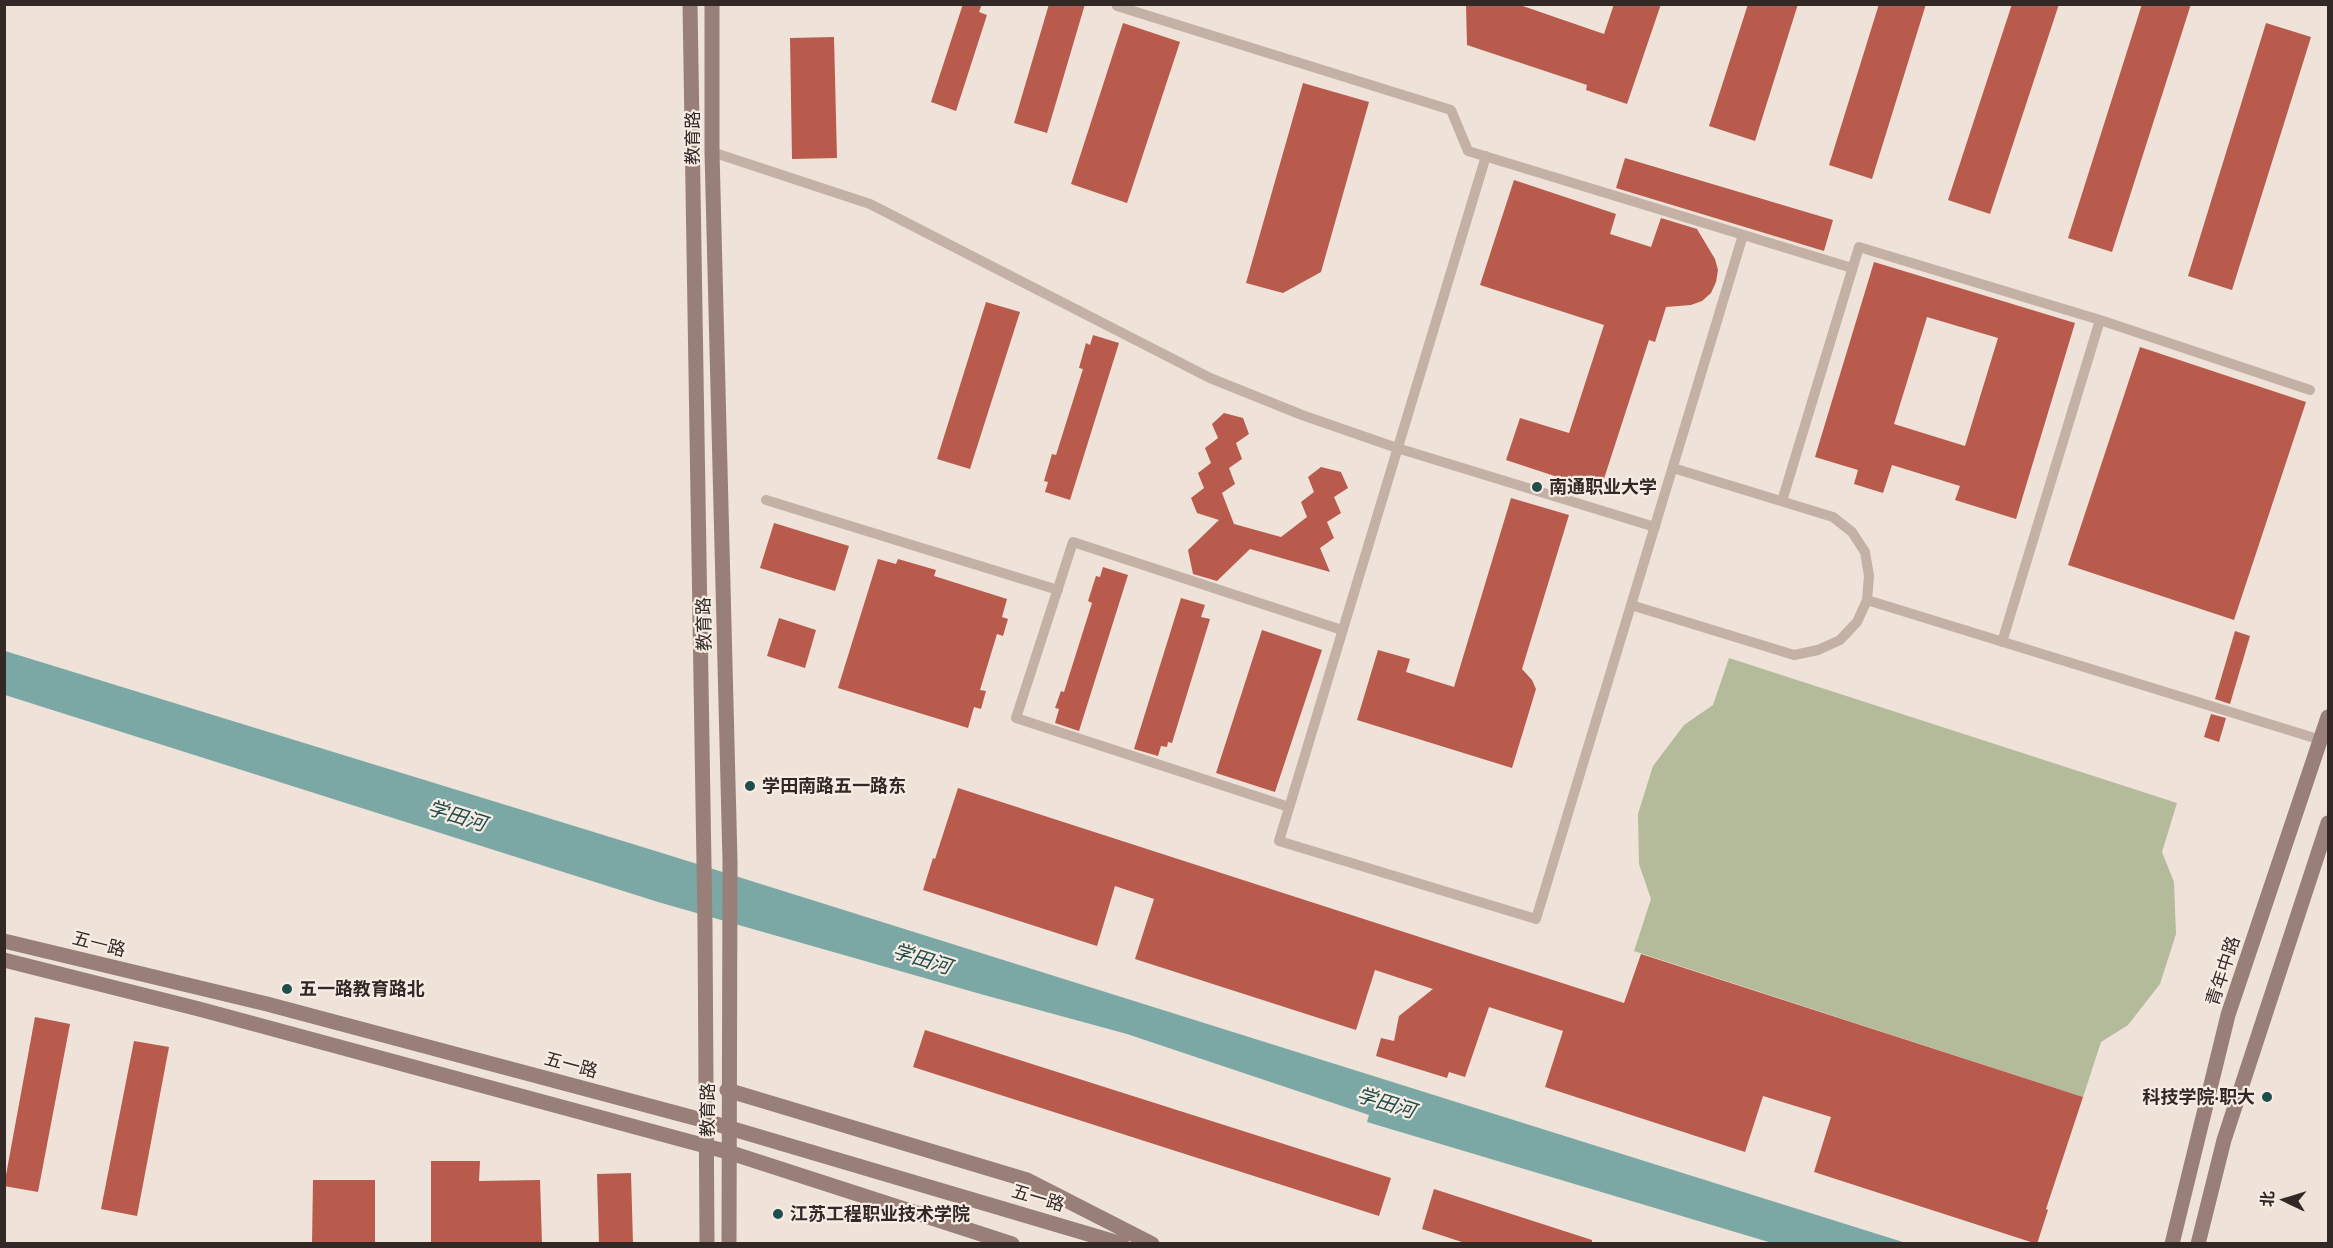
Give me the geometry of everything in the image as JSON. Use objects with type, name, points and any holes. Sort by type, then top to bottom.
[{"type":"main road","name":"教育路","points":[[690,4],[705,926],[707,1244]]},
{"type":"main road","name":"教育路","points":[[712,4],[712,152],[730,861],[728,934],[729,1244]]},
{"type":"main road","name":"青年中路","points":[[2172,1244],[2228,1015],[2328,717]]},
{"type":"main road","points":[[2198,1244],[2228,1129],[2328,823]]},
{"type":"main road","name":"五一路","points":[[4,941],[267,1005],[706,1121],[1122,1244]]},
{"type":"main road","points":[[4,960],[199,1009],[728,1152],[1012,1244]]},
{"type":"main road","points":[[728,1090],[1027,1180],[1152,1244]]},
{"type":"lane","points":[[1117,6],[1451,110],[1468,151],[1852,268]]},
{"type":"lane","points":[[712,152],[870,204],[1210,378],[1302,415],[1398,448],[1655,527]]},
{"type":"lane","points":[[1486,156],[1279,841],[1536,919],[1743,235]]},
{"type":"lane","points":[[1782,501],[1859,247],[2100,320],[2310,390]]},
{"type":"lane","points":[[2002,642],[2100,320]]},
{"type":"lane","points":[[1631,605],[1794,655],[1818,650],[1840,639],[1857,622],[1867,600],[1869,576],[1864,552],[1852,532],[1833,517],[1673,468]]},
{"type":"lane","points":[[766,500],[1058,590]]},
{"type":"lane","points":[[1289,807],[1016,718],[1073,542],[1342,630]]},
{"type":"lane","points":[[1867,600],[2321,740]]},
{"type":"green space","points":[[1729,658],[2177,803],[2162,852],[2174,882],[2176,934],[2160,984],[2128,1025],[2101,1042],[2083,1097],[1634,951],[1651,899],[1639,864],[1638,814],[1653,766],[1684,725],[1713,705]]},
{"type":"water","name":"学田河","points":[[5,651],[662,853],[1906,1243],[1772,1243],[1367,1122],[1369,1115],[1127,1034],[658,902],[5,695]]},
{"type":"building","points":[[963,4],[982,4],[979,12],[987,15],[956,111],[931,102]]},
{"type":"building","points":[[1049,4],[1085,4],[1047,133],[1014,123]]},
{"type":"building","points":[[1466,4],[1517,4],[1604,34],[1614,4],[1661,4],[1627,104],[1586,90],[1587,85],[1467,45]]},
{"type":"building","points":[[1748,4],[1798,4],[1755,141],[1709,126]]},
{"type":"building","points":[[1879,4],[1926,4],[1872,179],[1829,165]]},
{"type":"building","points":[[2012,4],[2059,4],[1990,214],[1948,200]]},
{"type":"building","points":[[2142,4],[2191,4],[2112,252],[2068,238]]},
{"type":"building","points":[[1123,23],[1180,42],[1127,203],[1071,184]]},
{"type":"building","points":[[2266,23],[2311,37],[2232,290],[2188,276]]},
{"type":"building","points":[[834,37],[837,158],[792,159],[790,38]]},
{"type":"building","points":[[1303,83],[1369,102],[1321,272],[1283,293],[1246,283]]},
{"type":"building","points":[[1625,158],[1833,220],[1824,251],[1616,188]]},
{"type":"building","points":[[1514,180],[1616,214],[1610,234],[1651,247],[1661,218],[1697,229],[1715,259],[1718,270],[1711,293],[1702,301],[1691,305],[1666,307],[1655,342],[1649,340],[1600,491],[1506,460],[1520,418],[1569,433],[1604,325],[1480,285]]},
{"type":"building","points":[[1874,262],[2075,323],[2016,519],[1955,500],[1960,486],[1892,465],[1883,493],[1854,484],[1858,470],[1815,457]],"holes":[[[1927,317],[1998,338],[1965,446],[1894,424]]]},
{"type":"building","points":[[986,302],[1020,312],[970,469],[937,459]]},
{"type":"building","points":[[1093,335],[1119,343],[1070,500],[1045,492],[1048,482],[1044,481],[1052,454],[1056,455],[1083,369],[1079,368],[1086,343],[1090,345]]},
{"type":"building","points":[[2140,347],[2306,402],[2234,620],[2068,565]]},
{"type":"building","points":[[1224,413],[1243,418],[1249,434],[1236,443],[1242,459],[1229,468],[1235,484],[1222,493],[1234,524],[1281,537],[1307,517],[1301,502],[1314,492],[1308,477],[1321,467],[1341,472],[1348,488],[1334,497],[1341,513],[1327,522],[1334,538],[1320,548],[1330,572],[1250,549],[1217,581],[1193,574],[1188,550],[1219,520],[1197,513],[1191,498],[1204,488],[1198,473],[1211,463],[1205,448],[1218,438],[1212,424]]},
{"type":"building","points":[[1511,498],[1569,515],[1522,669],[1532,680],[1536,689],[1512,768],[1357,720],[1378,650],[1410,659],[1406,672],[1454,687]]},
{"type":"building","points":[[774,523],[849,546],[835,591],[760,568]]},
{"type":"building","points":[[878,559],[896,564],[898,559],[936,570],[934,576],[1007,599],[1002,617],[1008,619],[1003,636],[997,634],[980,690],[986,691],[981,709],[974,707],[968,728],[838,688]]},
{"type":"building","points":[[1103,567],[1128,575],[1079,731],[1055,723],[1059,709],[1055,708],[1061,691],[1064,692],[1092,603],[1088,601],[1096,576],[1100,577]]},
{"type":"building","points":[[1181,598],[1205,605],[1201,617],[1210,619],[1172,743],[1168,742],[1167,747],[1161,746],[1158,756],[1134,749]]},
{"type":"building","points":[[779,618],[816,630],[805,668],[767,656]]},
{"type":"building","points":[[1262,630],[1322,650],[1275,792],[1216,773]]},
{"type":"building","points":[[2235,631],[2250,636],[2230,704],[2215,699]]},
{"type":"building","points":[[2211,714],[2226,718],[2219,742],[2204,737]]},
{"type":"building","points":[[958,788],[1624,1003],[1641,954],[2083,1097],[2046,1209],[2048,1210],[2037,1244],[1814,1172],[1831,1117],[1763,1096],[1745,1152],[1545,1087],[1563,1031],[1489,1007],[1465,1077],[1449,1072],[1447,1078],[1376,1056],[1381,1038],[1394,1041],[1399,1016],[1433,989],[1375,970],[1356,1030],[1135,959],[1154,899],[1115,886],[1097,946],[923,890]]},
{"type":"building","points":[[35,1017],[70,1024],[38,1192],[4,1186]]},
{"type":"building","points":[[925,1030],[1391,1178],[1379,1216],[913,1067]]},
{"type":"building","points":[[134,1041],[169,1047],[137,1216],[101,1209]]},
{"type":"building","points":[[431,1161],[480,1161],[479,1181],[540,1180],[542,1244],[431,1244]]},
{"type":"building","points":[[631,1173],[633,1244],[599,1244],[597,1174]]},
{"type":"building","points":[[313,1180],[375,1180],[375,1244],[312,1244]]},
{"type":"building","points":[[1434,1189],[1592,1240],[1592,1244],[1468,1244],[1422,1229]]},
{"type":"place","name":"南通职业大学","points":[[1537,487]]},
{"type":"place","name":"学田南路五一路东","points":[[750,786]]},
{"type":"place","name":"五一路教育路北","points":[[287,989]]},
{"type":"place","name":"科技学院·职大","points":[[2267,1097]]},
{"type":"place","name":"江苏工程职业技术学院","points":[[778,1214]]}]
